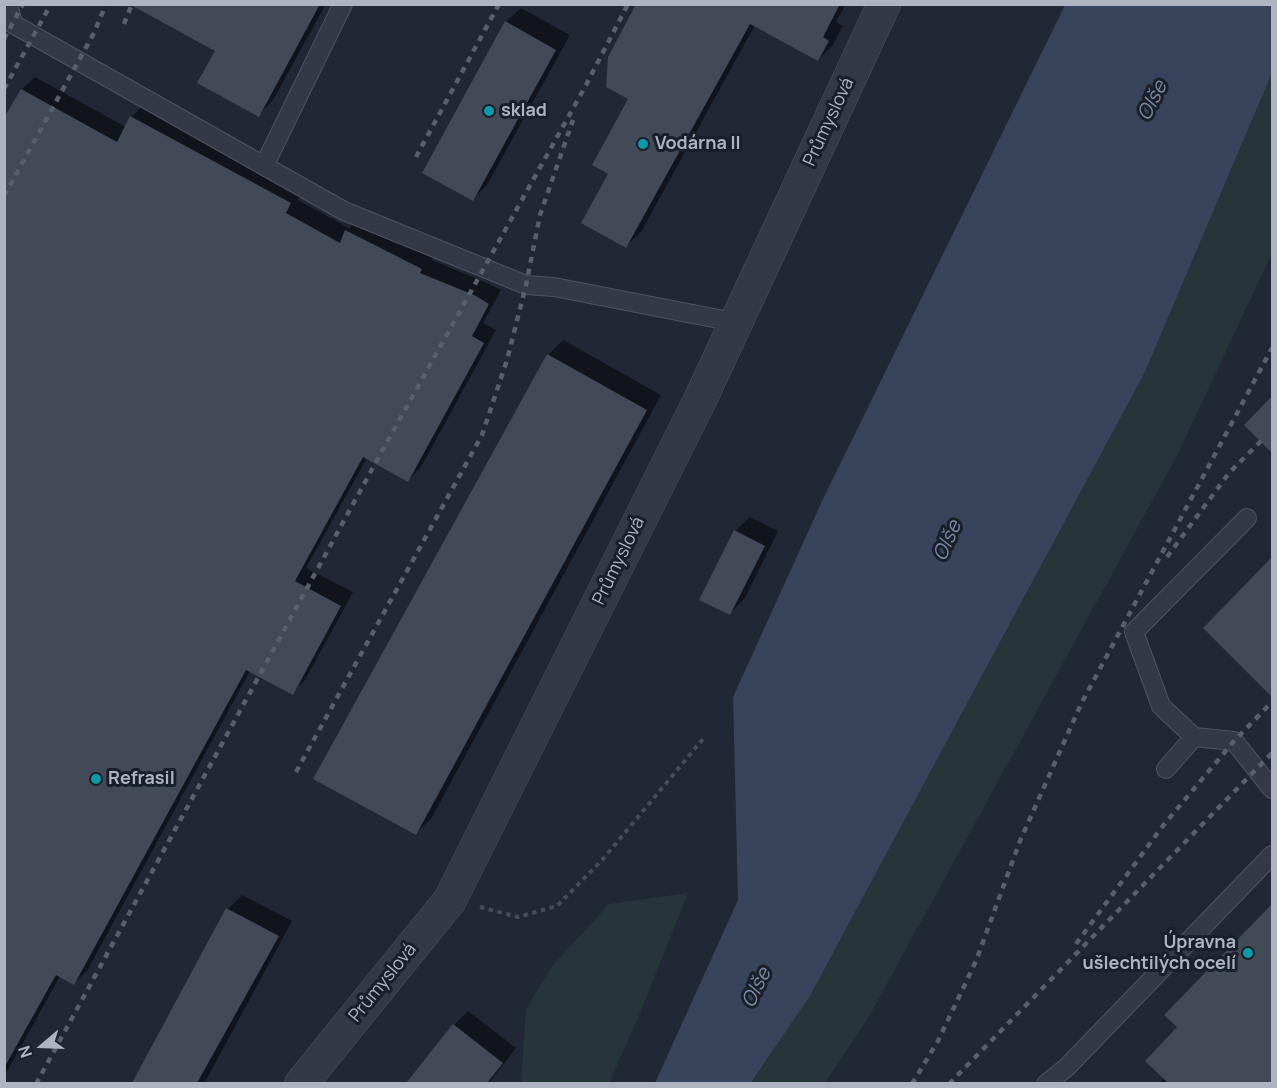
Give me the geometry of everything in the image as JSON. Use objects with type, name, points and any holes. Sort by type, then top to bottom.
[{"type":"street","name":"Průmyslová","points":[[301,1083],[450,900],[700,400],[734,322],[884,4]]},
{"type":"lane","points":[[8,4],[13,24],[344,210],[526,285],[554,286],[734,322]]},
{"type":"lane","points":[[264,166],[343,4]]},
{"type":"lane","points":[[1246,518],[1134,632],[1161,706],[1194,737],[1234,741],[1272,789]]},
{"type":"lane","points":[[1166,769],[1194,737]]},
{"type":"lane","points":[[1046,1083],[1067,1067],[1272,855]]},
{"type":"path","points":[[450,900],[518,916],[557,906],[603,859],[703,739]]},
{"type":"shaded area","points":[[1272,73],[1272,253],[1178,454],[867,1020],[825,1083],[751,1084],[810,996],[1145,372]]},
{"type":"shaded area","points":[[688,893],[636,1023],[609,1083],[521,1083],[526,1009],[552,966],[609,904]]},
{"type":"water","name":"Olše","points":[[1065,5],[1272,5],[1272,73],[1145,372],[810,996],[751,1083],[655,1083],[738,900],[733,697],[823,499]]},
{"type":"building","points":[[129,4],[320,4],[259,117],[197,83],[215,51]]},
{"type":"building","name":"Vodárna II","points":[[636,4],[840,4],[823,37],[829,41],[818,61],[750,24],[626,248],[581,223],[608,174],[592,165],[628,99],[606,87],[608,57]]},
{"type":"building","name":"sklad","points":[[505,21],[556,50],[473,201],[422,173]]},
{"type":"building","points":[[21,89],[117,142],[130,116],[291,203],[286,213],[340,243],[345,230],[422,269],[420,273],[474,295],[489,304],[472,336],[484,343],[408,482],[363,457],[295,581],[341,606],[293,695],[246,670],[74,985],[56,975],[4,1068],[4,118]]},
{"type":"building","points":[[547,354],[647,410],[416,835],[313,779]]},
{"type":"building","points":[[1272,396],[1272,453],[1244,425]]},
{"type":"building","points":[[734,530],[765,546],[730,615],[699,600]]},
{"type":"building","points":[[1272,557],[1272,697],[1203,628]]},
{"type":"building","name":"Úpravna ušlechtilých ocelí","points":[[1272,904],[1272,1083],[1168,1083],[1145,1061],[1177,1027],[1164,1015]]},
{"type":"building","points":[[226,908],[279,936],[197,1083],[132,1083]]},
{"type":"building","points":[[453,1024],[503,1063],[487,1083],[406,1083]]},
{"type":"railway","points":[[4,39],[23,4]]},
{"type":"railway","points":[[4,89],[51,4]]},
{"type":"railway","points":[[4,196],[94,33],[106,4]]},
{"type":"railway","points":[[124,24],[132,4]]},
{"type":"railway","points":[[416,157],[499,4]]},
{"type":"railway","points":[[36,1084],[382,451],[586,85],[628,4]]},
{"type":"railway","points":[[296,772],[482,435],[507,360],[526,285],[540,215],[573,120]]},
{"type":"railway","points":[[912,1084],[938,1041],[976,961],[1020,841],[1081,704],[1272,348]]},
{"type":"railway","points":[[1167,557],[1229,473],[1261,441]]},
{"type":"railway","points":[[1076,944],[1162,827],[1234,741],[1272,702]]},
{"type":"railway","points":[[949,1084],[1272,753]]},
{"type":"place","name":"sklad","points":[[489,111]]},
{"type":"place","name":"Vodárna II","points":[[643,144]]},
{"type":"place","name":"Refrasil","points":[[96,779]]},
{"type":"place","name":"Úpravna ušlechtilých ocelí","points":[[1248,953]]}]
